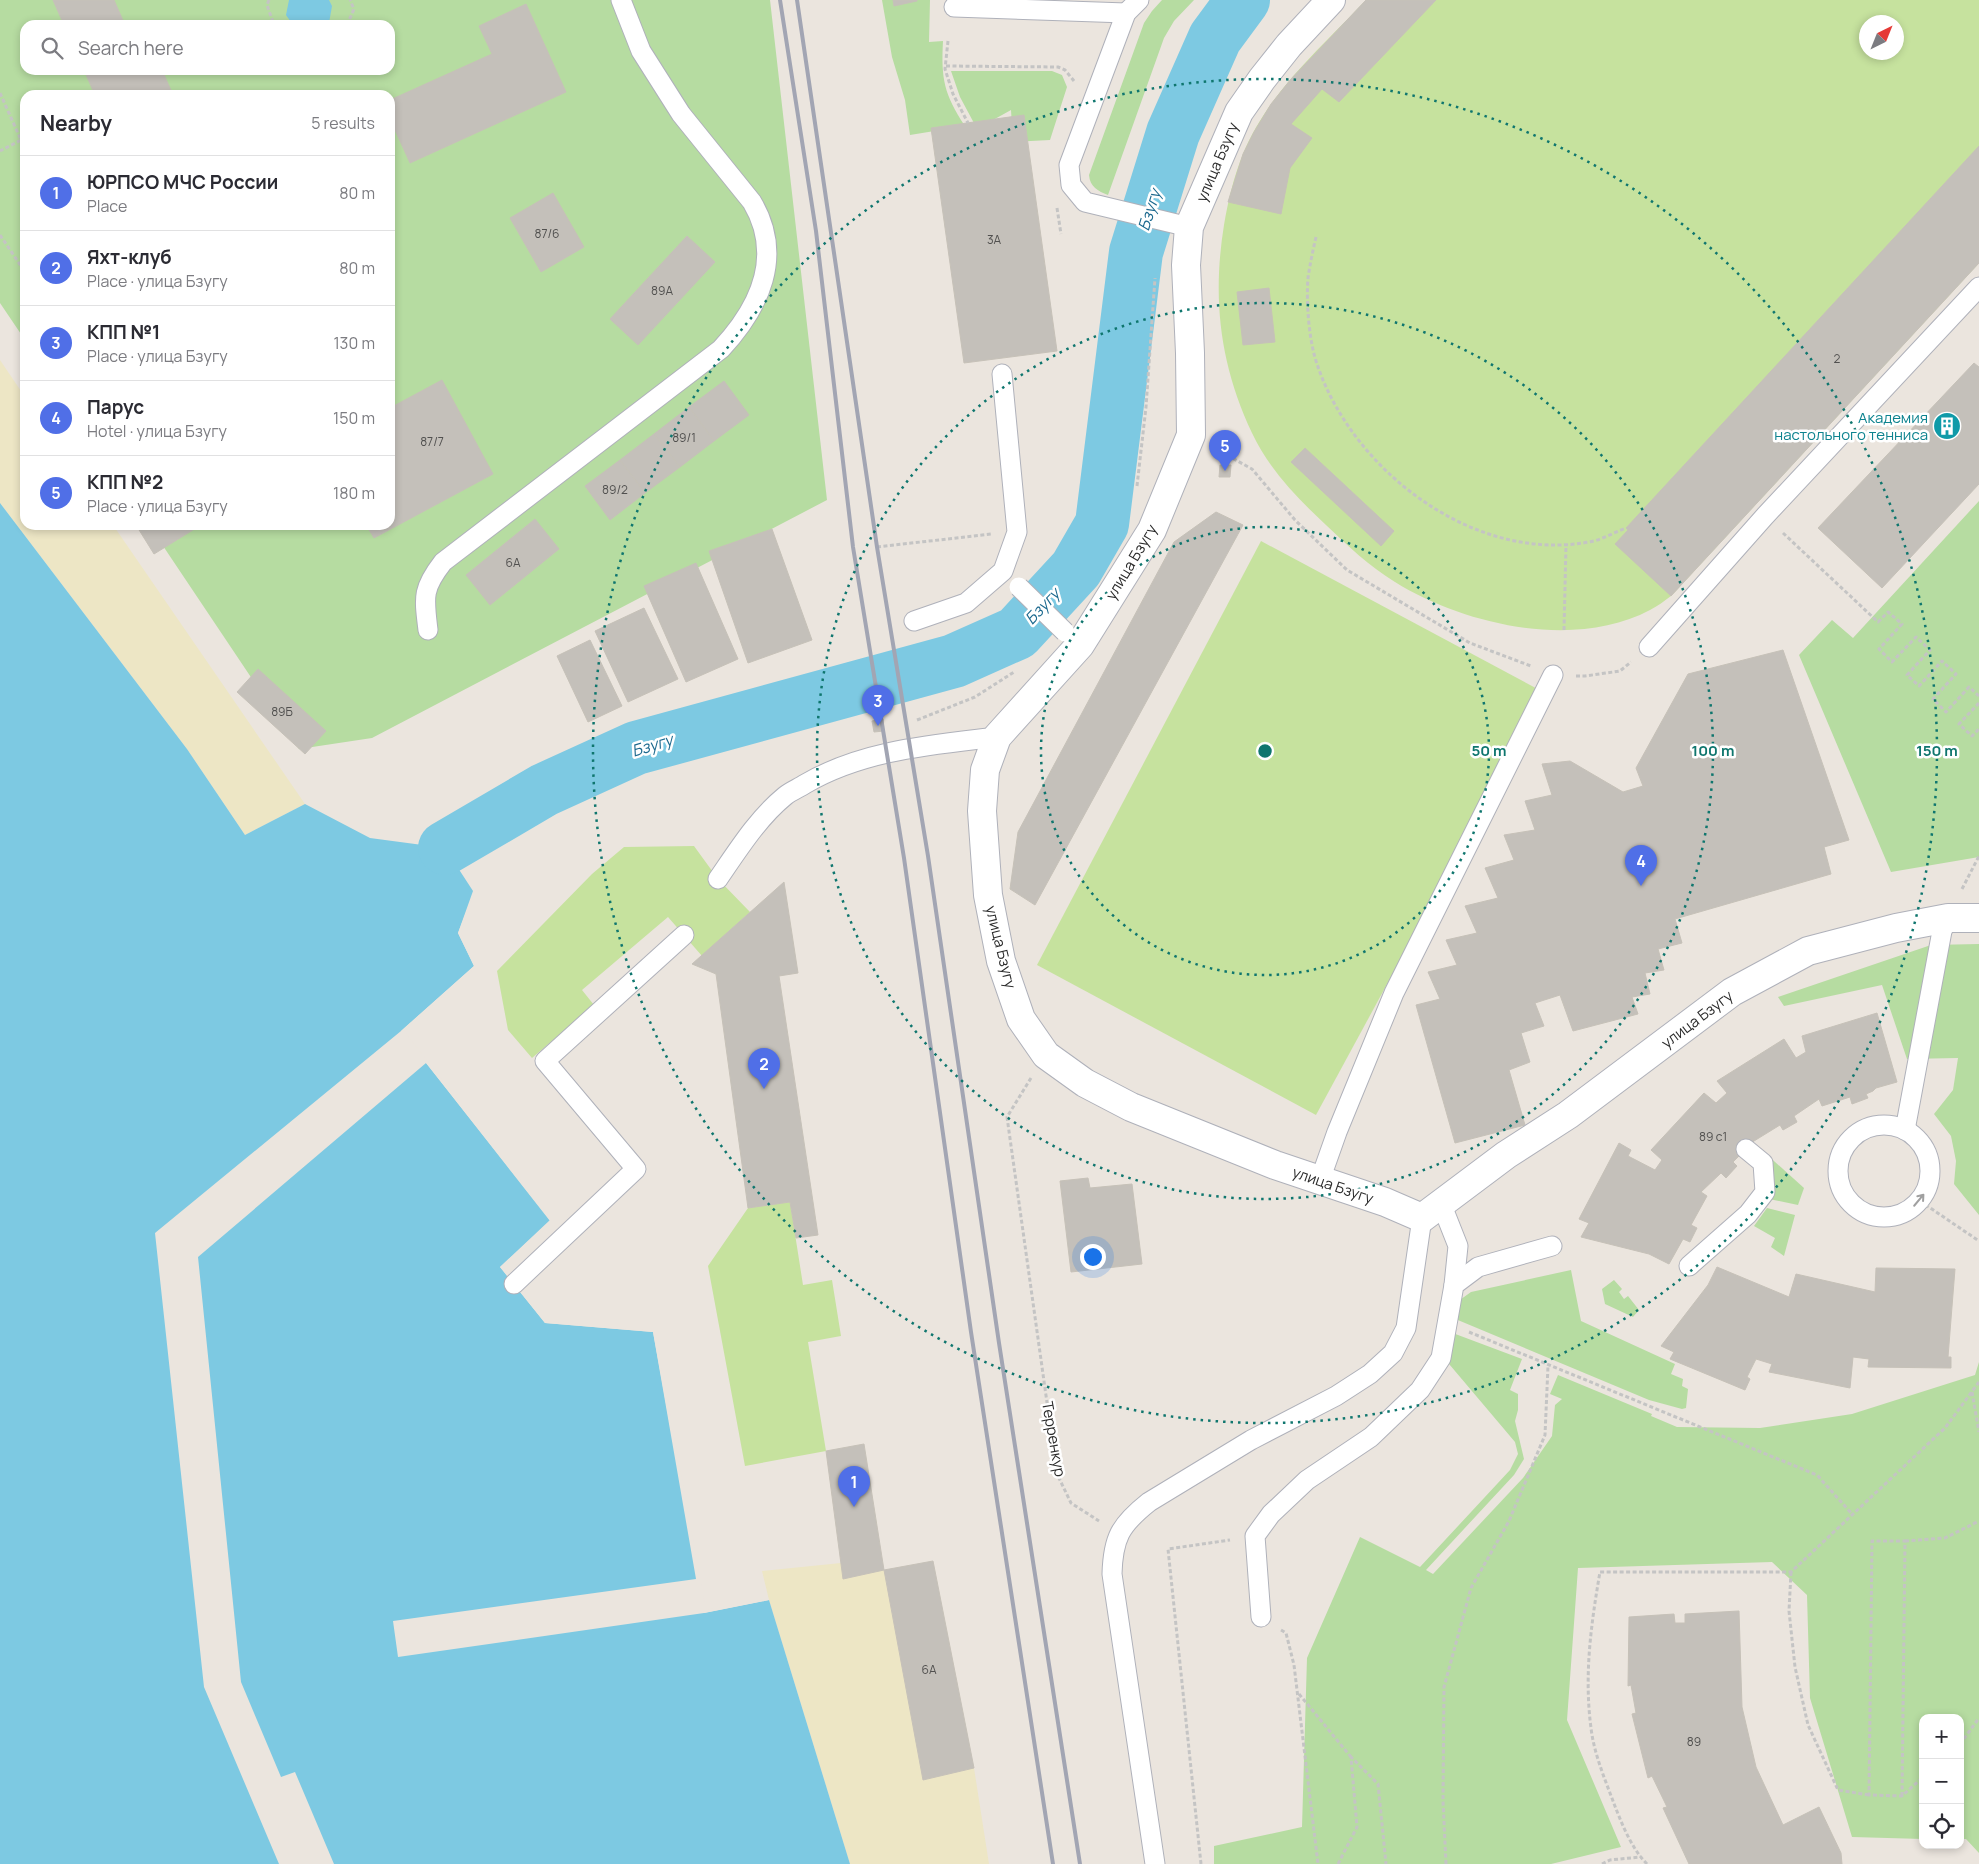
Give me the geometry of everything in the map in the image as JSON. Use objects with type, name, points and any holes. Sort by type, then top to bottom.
[{"type":"street","name":"улица Бзугу","points":[[1332,0],[1289,45],[1262,78],[1239,112],[1189,227],[1186,265],[1192,435],[1152,530],[997,737],[986,770],[982,811],[988,895],[1001,961],[1022,1018],[1046,1055],[1085,1083],[1131,1107],[1275,1165],[1385,1202],[1432,1211],[1506,1155],[1568,1115],[1732,992],[1808,951],[1896,928],[1948,918],[1979,918]]},
{"type":"lane","points":[[428,630],[424,600],[430,579],[443,562],[721,349],[739,329],[752,309],[759,291],[768,255],[766,231],[761,216],[752,202],[681,114],[641,51],[621,0]]},
{"type":"lane","points":[[954,7],[1133,7],[1069,165],[1071,185],[1085,202],[1189,227]]},
{"type":"lane","points":[[1649,647],[1765,516],[1979,287]]},
{"type":"lane","points":[[914,621],[966,603],[1003,571],[1017,532],[1002,374]]},
{"type":"lane","points":[[1003,571],[1072,638]]},
{"type":"lane","points":[[1320,1180],[1337,1132],[1394,993],[1553,675]]},
{"type":"lane","points":[[718,879],[750,832],[786,795],[823,773],[859,760],[918,746],[997,737]]},
{"type":"lane","points":[[1905,1130],[1942,931],[1948,918]]},
{"type":"lane","points":[[514,1284],[636,1169],[545,1061],[684,935]]},
{"type":"lane","points":[[1880,1125],[1895,1126],[1905,1130],[1921,1142],[1928,1156],[1931,1172],[1928,1187],[1920,1201],[1908,1211],[1894,1216],[1878,1217],[1864,1212],[1852,1204],[1843,1192],[1838,1177],[1839,1162],[1844,1148],[1853,1137],[1866,1128],[1880,1125]]},
{"type":"lane","points":[[1689,1266],[1748,1214],[1765,1192],[1763,1164],[1746,1149]]},
{"type":"lane","points":[[1261,1617],[1255,1536],[1271,1514],[1307,1480],[1372,1438],[1420,1390],[1441,1358],[1454,1285],[1458,1246],[1432,1211]]},
{"type":"lane","points":[[1155,1864],[1112,1574],[1112,1554],[1118,1534],[1137,1512],[1149,1502],[1251,1440],[1336,1396],[1370,1374],[1393,1353],[1406,1328],[1432,1211]]},
{"type":"lane","points":[[1454,1285],[1478,1267],[1552,1246]]},
{"type":"path","points":[[269,0],[267,6],[272,20]]},
{"type":"path","points":[[348,20],[354,9],[350,0]]},
{"type":"path","points":[[948,41],[946,66],[954,94],[968,123]]},
{"type":"path","points":[[946,66],[1058,67],[1070,74],[1077,88]]},
{"type":"path","points":[[0,93],[20,133]]},
{"type":"path","points":[[0,151],[20,141]]},
{"type":"path","points":[[1056,207],[1061,234]]},
{"type":"path","points":[[0,235],[20,265]]},
{"type":"path","points":[[1316,237],[1308,279],[1309,319],[1316,363],[1331,399],[1353,433],[1407,491],[1438,512],[1469,527],[1535,543],[1566,544],[1595,540],[1626,528]]},
{"type":"path","points":[[1137,490],[1146,407],[1156,274]]},
{"type":"path","points":[[1192,435],[1252,470],[1295,520],[1348,570],[1470,643],[1553,675],[1585,676],[1620,671],[1649,647]]},
{"type":"path","points":[[1765,516],[1878,622],[1888,612],[1902,624],[1879,649],[1892,662],[1916,637],[1930,650],[1907,675],[1919,686],[1942,661],[1956,674],[1933,699],[1946,712],[1969,687],[1979,696]]},
{"type":"path","points":[[877,547],[982,535]]},
{"type":"path","points":[[1564,630],[1566,544]]},
{"type":"path","points":[[910,723],[975,697],[1018,668]]},
{"type":"path","points":[[1979,703],[1959,724],[1972,736],[1979,729]]},
{"type":"path","name":"Терренкур","points":[[1046,1055],[1007,1117],[1058,1474],[1071,1503],[1118,1534]]},
{"type":"path","points":[[1920,1201],[1979,1241]]},
{"type":"path","points":[[1448,1323],[1548,1366],[1817,1475],[1852,1514]]},
{"type":"path","points":[[1446,1864],[1443,1801],[1444,1688],[1471,1588],[1509,1521],[1545,1435],[1548,1366]]},
{"type":"path","points":[[1647,1864],[1641,1858],[1618,1815],[1601,1770],[1591,1729],[1587,1684],[1590,1634],[1600,1572],[1790,1572],[1945,1428],[1979,1382]]},
{"type":"path","points":[[1972,1392],[1979,1432]]},
{"type":"path","points":[[1869,1795],[1872,1541],[1945,1538],[1979,1520]]},
{"type":"path","points":[[1201,1864],[1168,1549],[1255,1536]]},
{"type":"path","points":[[1902,1796],[1905,1541]]},
{"type":"path","points":[[1790,1572],[1789,1611],[1795,1667],[1808,1725],[1838,1790],[1869,1795],[1902,1796],[1919,1781]]},
{"type":"path","points":[[1261,1617],[1286,1633],[1294,1665],[1318,1864]]},
{"type":"path","points":[[1298,1693],[1351,1757],[1378,1784],[1386,1864]]},
{"type":"path","points":[[1964,1739],[1979,1718]]},
{"type":"path","points":[[1338,1864],[1356,1827],[1351,1757]]},
{"type":"path","points":[[1602,1864],[1610,1860],[1641,1858]]},
{"type":"green space","points":[[0,0],[770,0],[827,500],[372,738],[299,749],[152,530],[395,530],[395,90],[20,90],[20,333],[0,303]]},
{"type":"green space","points":[[882,0],[930,0],[929,42],[943,41],[945,86],[952,105],[965,126],[910,135],[905,100],[892,57]]},
{"type":"green space","points":[[1162,0],[1194,0],[1174,21],[1164,38],[1108,195],[1095,188],[1091,183],[1089,175],[1144,23]]},
{"type":"green space","points":[[1366,0],[1979,0],[1979,263],[1671,596],[1658,605],[1620,622],[1588,629],[1555,630],[1520,627],[1486,620],[1453,610],[1423,597],[1376,569],[1342,541],[1294,494],[1275,471],[1259,446],[1241,408],[1232,382],[1226,357],[1219,305],[1220,252],[1227,207],[1240,162],[1254,132],[1281,90]]},
{"type":"green space","points":[[951,71],[1052,71],[1062,75],[1067,87],[1050,140],[1013,142],[1011,110],[993,120],[975,125],[960,97]]},
{"type":"green space","points":[[1979,501],[1979,857],[1891,872],[1799,655],[1832,620],[1853,638]]},
{"type":"green space","points":[[1261,541],[1545,693],[1316,1115],[1037,965]]},
{"type":"green space","points":[[694,846],[718,879],[750,912],[702,956],[668,917],[582,990],[594,1005],[532,1058],[508,1030],[497,971],[592,874],[624,847]]},
{"type":"green space","points":[[1979,944],[1979,1215],[1954,1184],[1956,1161],[1951,1136],[1934,1114],[1953,1090],[1958,1058],[1907,1059],[1882,985],[1784,1006],[1778,997],[1931,945]]},
{"type":"green space","points":[[1764,1152],[1804,1188],[1798,1205],[1769,1199]]},
{"type":"green space","points":[[790,1202],[803,1285],[832,1280],[841,1336],[808,1342],[826,1451],[745,1466],[708,1266],[748,1208]]},
{"type":"green space","points":[[1767,1208],[1795,1215],[1784,1256],[1771,1247],[1775,1238],[1754,1226]]},
{"type":"green space","points":[[1571,1270],[1581,1321],[1675,1364],[1671,1374],[1683,1379],[1682,1386],[1688,1389],[1686,1408],[1682,1409],[1649,1400],[1453,1318],[1457,1302],[1471,1292]]},
{"type":"green space","points":[[1614,1280],[1622,1289],[1619,1292],[1624,1299],[1628,1296],[1639,1310],[1633,1317],[1605,1304],[1602,1289]]},
{"type":"green space","points":[[1450,1332],[1522,1359],[1510,1390],[1518,1394],[1518,1410],[1515,1421],[1524,1459],[1514,1475],[1426,1570],[1433,1574],[1523,1478],[1552,1436],[1555,1405],[1562,1399],[1550,1394],[1558,1375],[1652,1414],[1651,1416],[1677,1427],[1760,1428],[1852,1414],[1975,1375],[1979,1362],[1979,1853],[1964,1839],[1964,1714],[1919,1714],[1919,1839],[1852,1837],[1810,1698],[1807,1595],[1772,1562],[1578,1568],[1567,1720],[1621,1847],[1551,1864],[1214,1864],[1214,1846],[1302,1827],[1307,1658],[1360,1537],[1420,1567],[1510,1470],[1518,1454],[1515,1442],[1444,1358]]},
{"type":"sand","points":[[0,360],[20,390],[20,529],[0,503]]},
{"type":"sand","points":[[21,530],[116,530],[305,804],[245,835],[187,749]]},
{"type":"sand","points":[[841,1563],[844,1579],[884,1570],[923,1780],[974,1768],[989,1864],[850,1864],[769,1600],[762,1571]]},
{"type":"water","points":[[289,0],[329,0],[332,6],[330,20],[290,20],[286,15]]},
{"type":"water","points":[[0,503],[187,749],[245,835],[305,804],[370,838],[445,848],[473,891],[458,933],[474,966],[401,1031],[550,1221],[500,1267],[545,1323],[653,1332],[704,1613],[769,1600],[850,1864],[0,1864]]},
{"type":"pier","points":[[475,889],[461,933],[476,967],[404,1031],[552,1220],[504,1267],[546,1321],[655,1331],[706,1610],[768,1598],[769,1600],[704,1613],[398,1657],[393,1621],[696,1579],[653,1332],[545,1323],[500,1267],[550,1220],[426,1063],[198,1257],[241,1682],[281,1777],[295,1772],[334,1864],[279,1864],[204,1687],[155,1233],[401,1031],[474,966],[458,933]]},
{"type":"building","points":[[53,0],[114,0],[123,20],[62,20]]},
{"type":"building","points":[[893,0],[917,0],[917,1],[894,6]]},
{"type":"building","points":[[1366,0],[1436,0],[1339,102],[1322,89],[1291,124],[1312,138],[1290,168],[1281,214],[1228,202],[1243,154],[1271,104],[1291,79]]},
{"type":"building","points":[[526,4],[566,92],[410,163],[395,130],[395,98],[492,54],[479,26]]},
{"type":"building","points":[[86,75],[164,75],[171,90],[93,90]]},
{"type":"building","points":[[1024,115],[1057,351],[964,363],[931,128]]},
{"type":"building","points":[[1979,146],[1979,263],[1671,596],[1615,544],[1628,530],[1626,528]]},
{"type":"building","points":[[553,193],[584,247],[541,272],[510,218]]},
{"type":"building","points":[[687,236],[715,262],[638,345],[610,319]]},
{"type":"building","points":[[1269,288],[1275,342],[1243,345],[1237,292]]},
{"type":"building","name":"Академия настольного тенниса","points":[[1974,363],[1979,367],[1979,484],[1882,588],[1818,528]]},
{"type":"building","points":[[442,380],[493,474],[395,527],[395,405]]},
{"type":"building","points":[[724,381],[749,415],[714,441],[689,407]]},
{"type":"building","points":[[689,407],[714,441],[680,467],[654,434]]},
{"type":"building","points":[[654,434],[680,467],[645,493],[620,460]]},
{"type":"building","points":[[1305,448],[1394,531],[1381,546],[1291,462]]},
{"type":"building","points":[[620,460],[645,493],[610,520],[585,486]]},
{"type":"building","points":[[1220,465],[1231,465],[1230,477],[1219,477]]},
{"type":"building","points":[[1216,512],[1243,525],[1035,905],[1010,889],[1018,832],[1174,542]]},
{"type":"building","points":[[535,519],[559,549],[490,605],[466,575]]},
{"type":"building","points":[[772,529],[812,640],[748,663],[709,551]]},
{"type":"building","points":[[139,530],[193,530],[154,554]]},
{"type":"building","points":[[369,530],[389,530],[374,538]]},
{"type":"building","points":[[696,563],[738,659],[686,682],[644,586]]},
{"type":"building","points":[[644,608],[678,679],[628,702],[595,631]]},
{"type":"building","points":[[590,640],[622,706],[588,722],[557,656]]},
{"type":"building","points":[[1783,650],[1849,840],[1824,847],[1831,874],[1675,919],[1682,943],[1658,949],[1664,970],[1645,973],[1650,994],[1632,997],[1638,1014],[1573,1031],[1560,995],[1535,1003],[1544,1026],[1521,1033],[1530,1062],[1509,1070],[1525,1125],[1455,1143],[1416,1005],[1440,999],[1428,972],[1457,965],[1446,940],[1477,933],[1465,906],[1498,898],[1485,868],[1514,860],[1504,835],[1535,830],[1525,801],[1552,795],[1542,764],[1570,761],[1623,792],[1643,786],[1636,768],[1688,674]]},
{"type":"building","points":[[258,669],[326,731],[305,754],[237,692]]},
{"type":"building","points":[[883,719],[884,731],[874,732],[872,721]]},
{"type":"building","points":[[784,882],[798,973],[779,976],[818,1235],[796,1238],[790,1202],[748,1208],[716,974],[692,964]]},
{"type":"building","points":[[1877,1013],[1897,1082],[1876,1088],[1866,1094],[1868,1098],[1852,1104],[1850,1097],[1822,1106],[1819,1099],[1794,1116],[1797,1122],[1783,1130],[1780,1125],[1754,1141],[1733,1162],[1737,1166],[1726,1178],[1721,1173],[1701,1192],[1707,1196],[1691,1225],[1697,1228],[1690,1242],[1683,1239],[1669,1264],[1649,1254],[1581,1237],[1589,1223],[1579,1219],[1619,1143],[1631,1150],[1628,1156],[1655,1170],[1662,1160],[1651,1150],[1704,1093],[1716,1103],[1727,1093],[1717,1081],[1784,1039],[1796,1058],[1806,1052],[1802,1036]]},
{"type":"building","points":[[1088,1178],[1090,1188],[1132,1184],[1142,1264],[1071,1272],[1060,1181]]},
{"type":"building","points":[[1717,1267],[1789,1297],[1796,1274],[1875,1292],[1876,1268],[1955,1269],[1948,1357],[1951,1357],[1951,1368],[1868,1367],[1869,1359],[1853,1357],[1850,1388],[1769,1372],[1772,1364],[1756,1359],[1747,1377],[1750,1379],[1745,1390],[1670,1359],[1674,1352],[1661,1346],[1708,1285]]},
{"type":"building","points":[[864,1444],[884,1570],[843,1579],[826,1451]]},
{"type":"building","points":[[933,1561],[974,1768],[923,1780],[884,1570]]},
{"type":"building","points":[[1739,1611],[1742,1707],[1756,1767],[1783,1825],[1819,1807],[1841,1853],[1842,1864],[1689,1864],[1663,1808],[1667,1807],[1652,1776],[1648,1778],[1632,1714],[1636,1713],[1631,1685],[1628,1686],[1629,1617],[1674,1614],[1675,1623],[1685,1623],[1685,1614]]},
{"type":"waterway","name":"Бзугу","points":[[445,848],[544,790],[636,748],[954,661],[1017,633],[1076,569],[1102,524],[1136,252],[1173,133],[1215,38],[1243,0]]},
{"type":"railway","points":[[780,0],[816,231],[853,547],[904,858],[971,1332],[1053,1864]]},
{"type":"railway","points":[[797,0],[877,547],[928,856],[999,1343],[1080,1864]]},
{"type":"place","name":"Академия настольного тенниса","points":[[1947,426]]},
{"type":"place","name":"КПП №2","points":[[1225,471]]},
{"type":"place","name":"КПП №1","points":[[878,726]]},
{"type":"place","name":"Парус","points":[[1641,886]]},
{"type":"place","name":"Яхт-клуб","points":[[764,1089]]},
{"type":"place","name":"ЮРПСО МЧС России","points":[[854,1507]]}]
